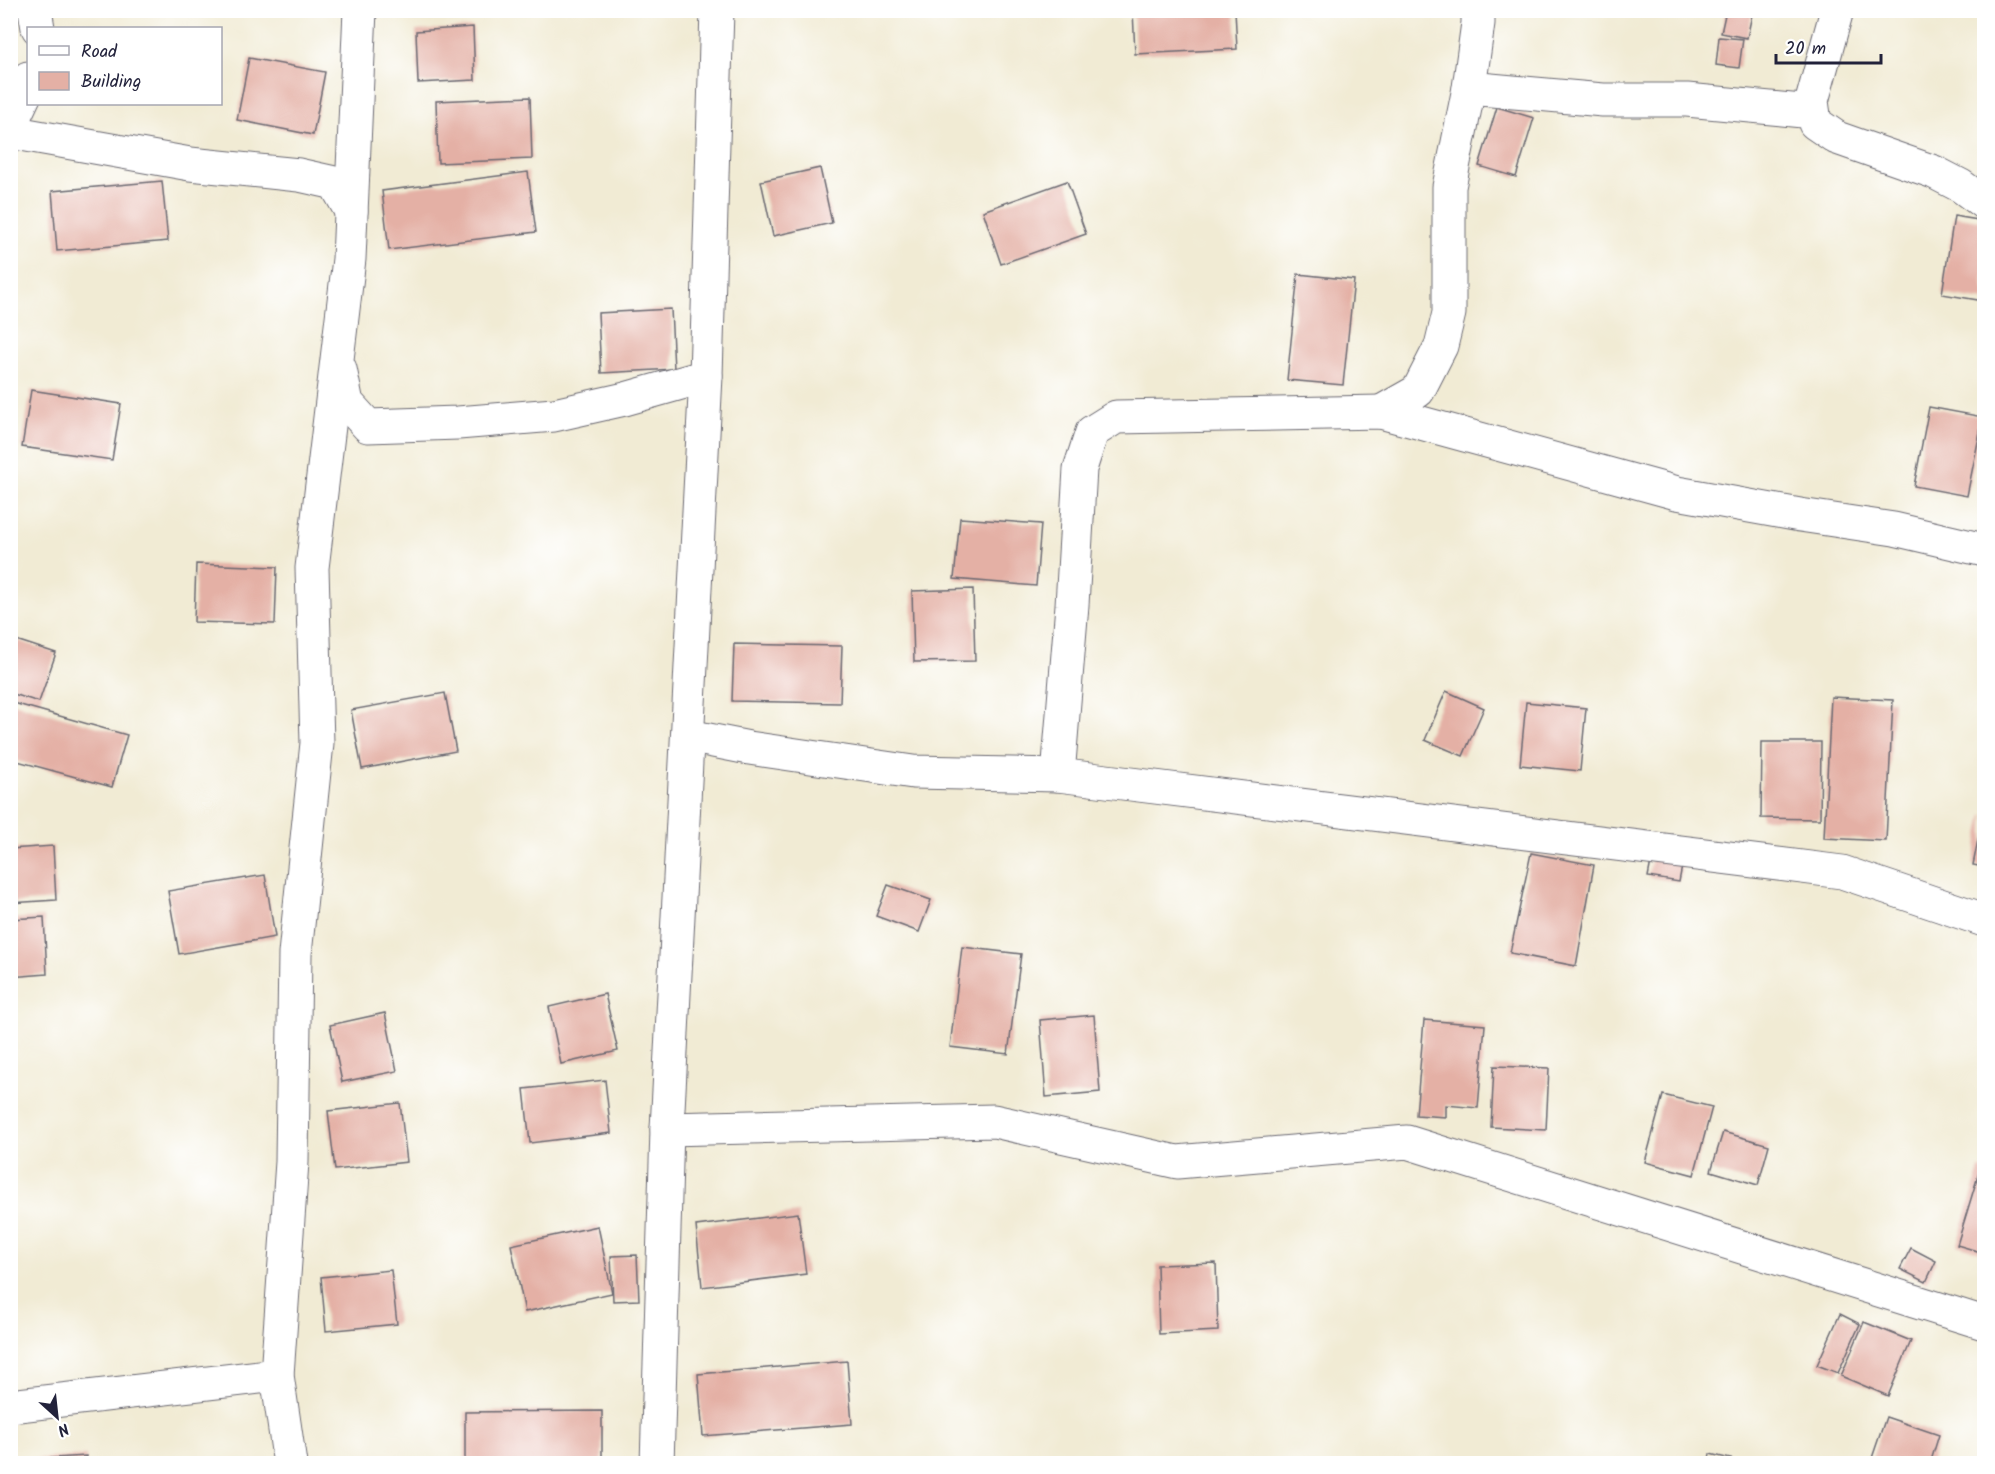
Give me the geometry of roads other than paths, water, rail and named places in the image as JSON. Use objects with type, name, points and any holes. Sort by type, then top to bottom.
[{"type":"street","points":[[35,10],[38,27]]},
{"type":"street","points":[[290,1464],[277,1375],[292,1162],[295,954],[317,743],[312,568],[349,259],[360,10]]},
{"type":"street","points":[[657,1464],[667,1129],[706,376],[717,10]]},
{"type":"street","points":[[1381,412],[1418,391],[1441,346],[1449,313],[1449,187],[1469,88],[1478,10]]},
{"type":"street","points":[[1837,10],[1812,100],[1815,123],[1837,138],[1934,172],[1961,186],[1984,203]]},
{"type":"street","points":[[10,126],[27,85]]},
{"type":"street","points":[[1469,88],[1603,100],[1687,100],[1813,112]]},
{"type":"street","points":[[10,132],[190,164],[299,175],[334,183],[351,211]]},
{"type":"street","points":[[337,354],[347,403],[368,426]]},
{"type":"street","points":[[325,460],[344,439],[368,426],[458,423],[554,416],[626,399],[706,376]]},
{"type":"street","points":[[1058,775],[1080,469],[1092,432],[1116,417],[1381,412],[1677,493],[1894,529],[1984,550]]},
{"type":"street","points":[[688,736],[749,748],[914,772],[1058,775],[1842,872],[1984,920]]},
{"type":"street","points":[[667,1129],[994,1121],[1177,1162],[1407,1142],[1984,1323]]},
{"type":"street","points":[[10,1406],[277,1375]]}]
